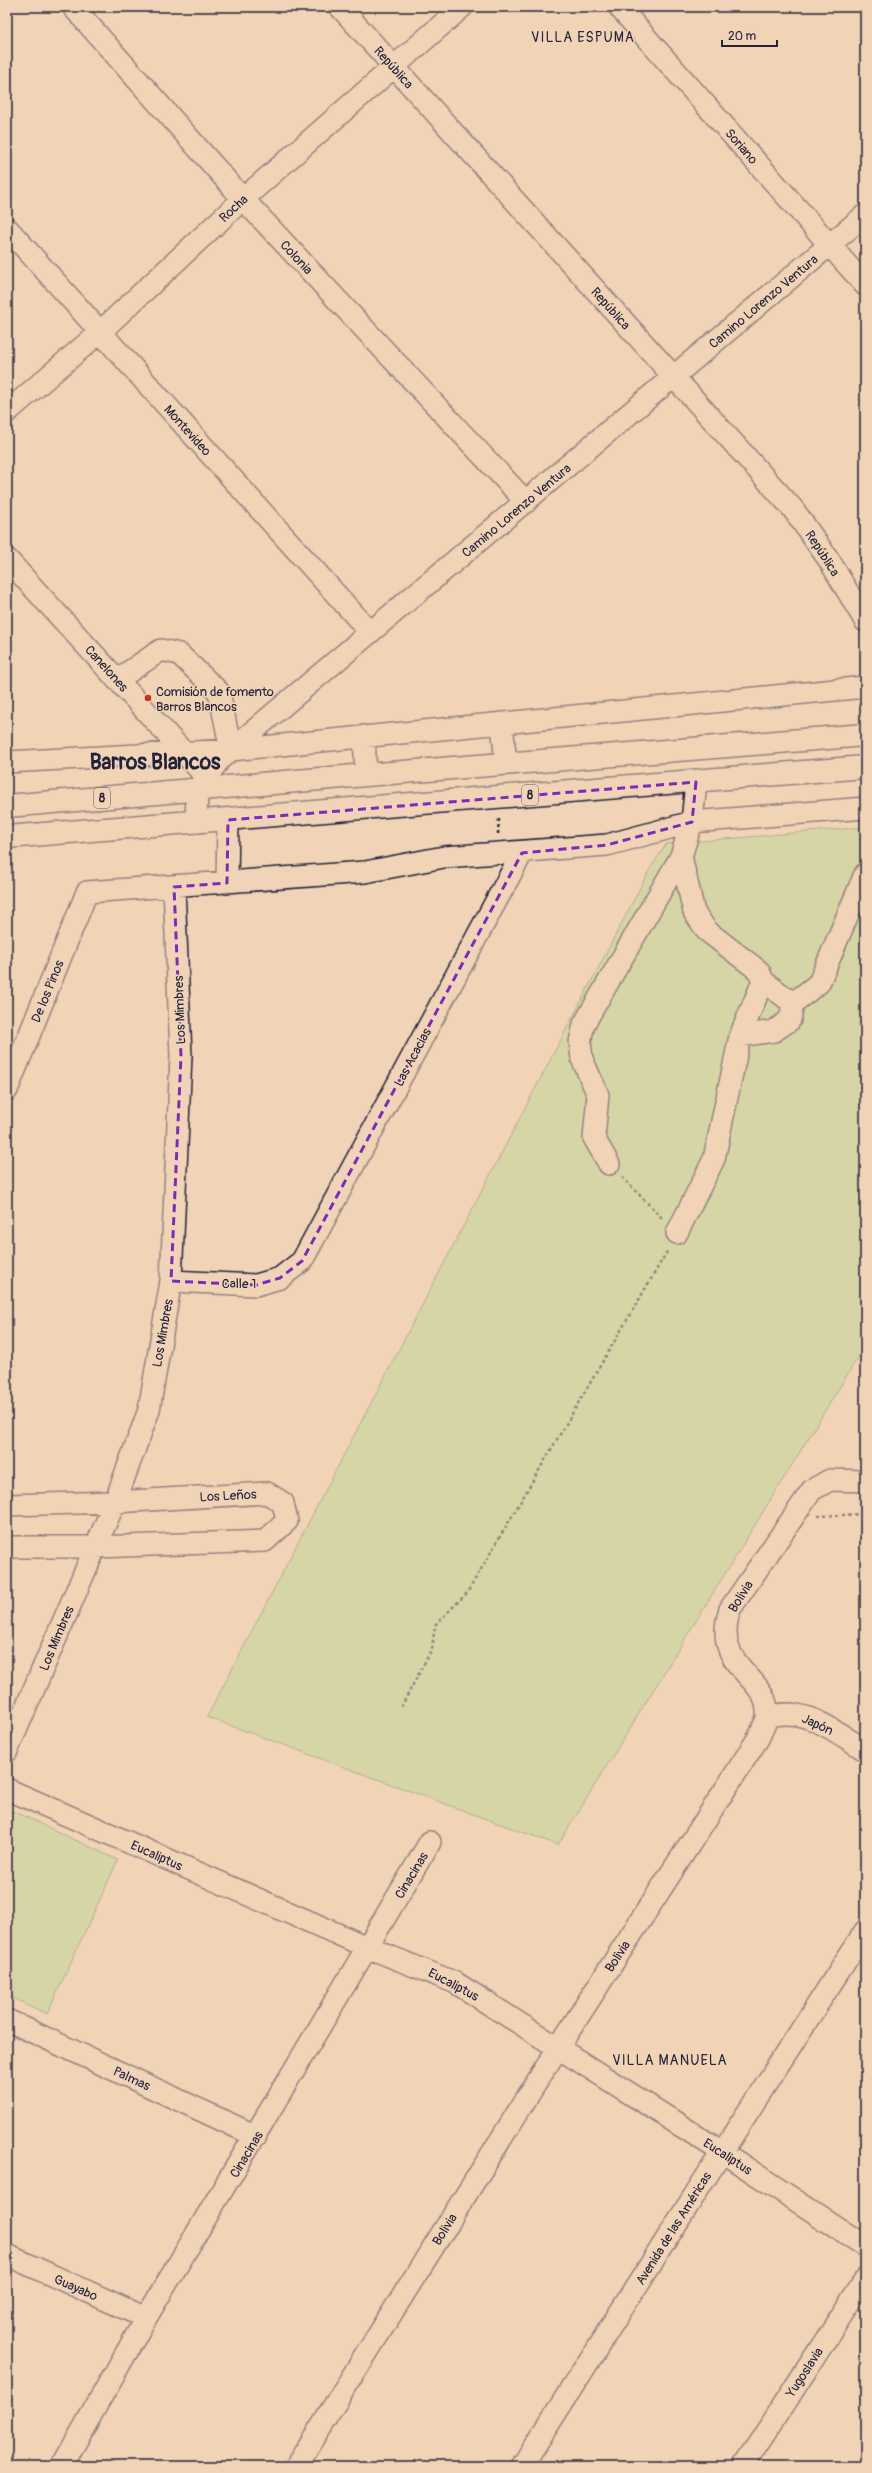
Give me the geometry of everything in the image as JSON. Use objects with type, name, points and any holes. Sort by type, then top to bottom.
[{"type":"highway","name":"8","points":[[7,806],[202,784],[366,775],[865,735]]},
{"type":"highway","name":"8","points":[[7,837],[696,782],[865,767]]},
{"type":"street","name":"Colonia","points":[[73,7],[242,199],[526,502]]},
{"type":"street","name":"República","points":[[340,7],[794,509],[829,560],[865,622]]},
{"type":"street","name":"Rocha","points":[[7,412],[100,332],[242,199],[462,7]]},
{"type":"street","name":"Soriano","points":[[619,7],[865,285]]},
{"type":"street","name":"Camino Lorenzo Ventura","points":[[202,784],[220,759],[369,631],[526,502],[865,215]]},
{"type":"street","name":"Montevideo","points":[[7,228],[369,631]]},
{"type":"street","name":"Canelones","points":[[7,559],[183,751],[202,784]]},
{"type":"street","points":[[117,680],[161,650],[179,654],[219,692],[231,750]]},
{"type":"street","points":[[7,762],[183,751],[231,750],[865,688]]},
{"type":"street","points":[[502,724],[506,763]]},
{"type":"street","points":[[364,736],[366,775]]},
{"type":"street","points":[[609,1164],[594,1138],[598,1095],[582,1059],[580,1042],[584,1024],[681,856],[692,822],[696,782]]},
{"type":"street","points":[[196,822],[202,784]]},
{"type":"street","points":[[174,887],[365,872],[444,857],[496,852],[522,853],[607,845],[692,822],[865,808]]},
{"type":"street","points":[[227,883],[228,820]]},
{"type":"street","name":"Las Acacias","points":[[302,1261],[522,853]]},
{"type":"street","points":[[681,856],[694,912],[707,931],[759,971],[763,981],[793,1003]]},
{"type":"street","points":[[740,1036],[774,1031],[790,1020],[793,1003],[819,983],[865,874]]},
{"type":"street","name":"De los Pinos","points":[[7,1090],[87,892],[174,887]]},
{"type":"street","name":"Los Mimbres","points":[[7,1751],[94,1547],[115,1502],[149,1410],[171,1281],[181,1056],[174,887]]},
{"type":"street","points":[[677,1233],[714,1159],[740,1036],[763,981]]},
{"type":"street","name":"Calle 1","points":[[171,1281],[256,1285],[280,1278],[302,1261]]},
{"type":"street","name":"Bolivia","points":[[296,2466],[558,2048],[759,1737],[767,1717],[766,1704],[759,1688],[735,1662],[728,1646],[725,1625],[730,1609],[794,1514],[812,1490],[830,1480],[865,1481]]},
{"type":"street","name":"Los Leños","points":[[7,1505],[115,1502],[267,1493],[283,1503],[287,1521],[265,1541],[94,1547],[7,1547]]},
{"type":"street","name":"Japón","points":[[767,1717],[781,1713],[803,1715],[865,1750]]},
{"type":"street","name":"Eucaliptus","points":[[7,1789],[367,1947],[456,1983],[722,2152],[865,2246]]},
{"type":"street","name":"Cinacinas","points":[[62,2466],[146,2318],[256,2136],[430,1842]]},
{"type":"street","name":"Avenida de las Américas","points":[[522,2466],[865,1931]]},
{"type":"street","name":"Palmas","points":[[7,2020],[256,2136]]},
{"type":"street","name":"Guayabo","points":[[7,2255],[146,2318]]},
{"type":"street","name":"Yugoslavia","points":[[744,2466],[865,2279]]},
{"type":"path","points":[[496,852],[501,797]]},
{"type":"path","points":[[401,1707],[432,1649],[435,1625],[467,1593],[677,1233],[609,1164]]},
{"type":"path","points":[[794,1514],[816,1516],[865,1514]]},
{"type":"highlighted area","points":[[696,782],[692,822],[607,845],[522,853],[302,1261],[280,1278],[256,1285],[171,1281],[181,1056],[174,887],[227,883],[228,820]]},
{"type":"green space","points":[[865,827],[865,1346],[558,1845],[207,1717],[650,869],[666,844]]},
{"type":"green space","points":[[13,1811],[118,1860],[47,2014],[7,1995],[7,1823]]},
{"type":"place","name":"Comisión de fomento Barros Blancos","points":[[148,698]]},
{"type":"district","name":"VILLA ESPUMA","points":[[583,37]]},
{"type":"district","name":"Barros Blancos","points":[[155,762]]},
{"type":"district","name":"VILLA MANUELA","points":[[670,2060]]}]
